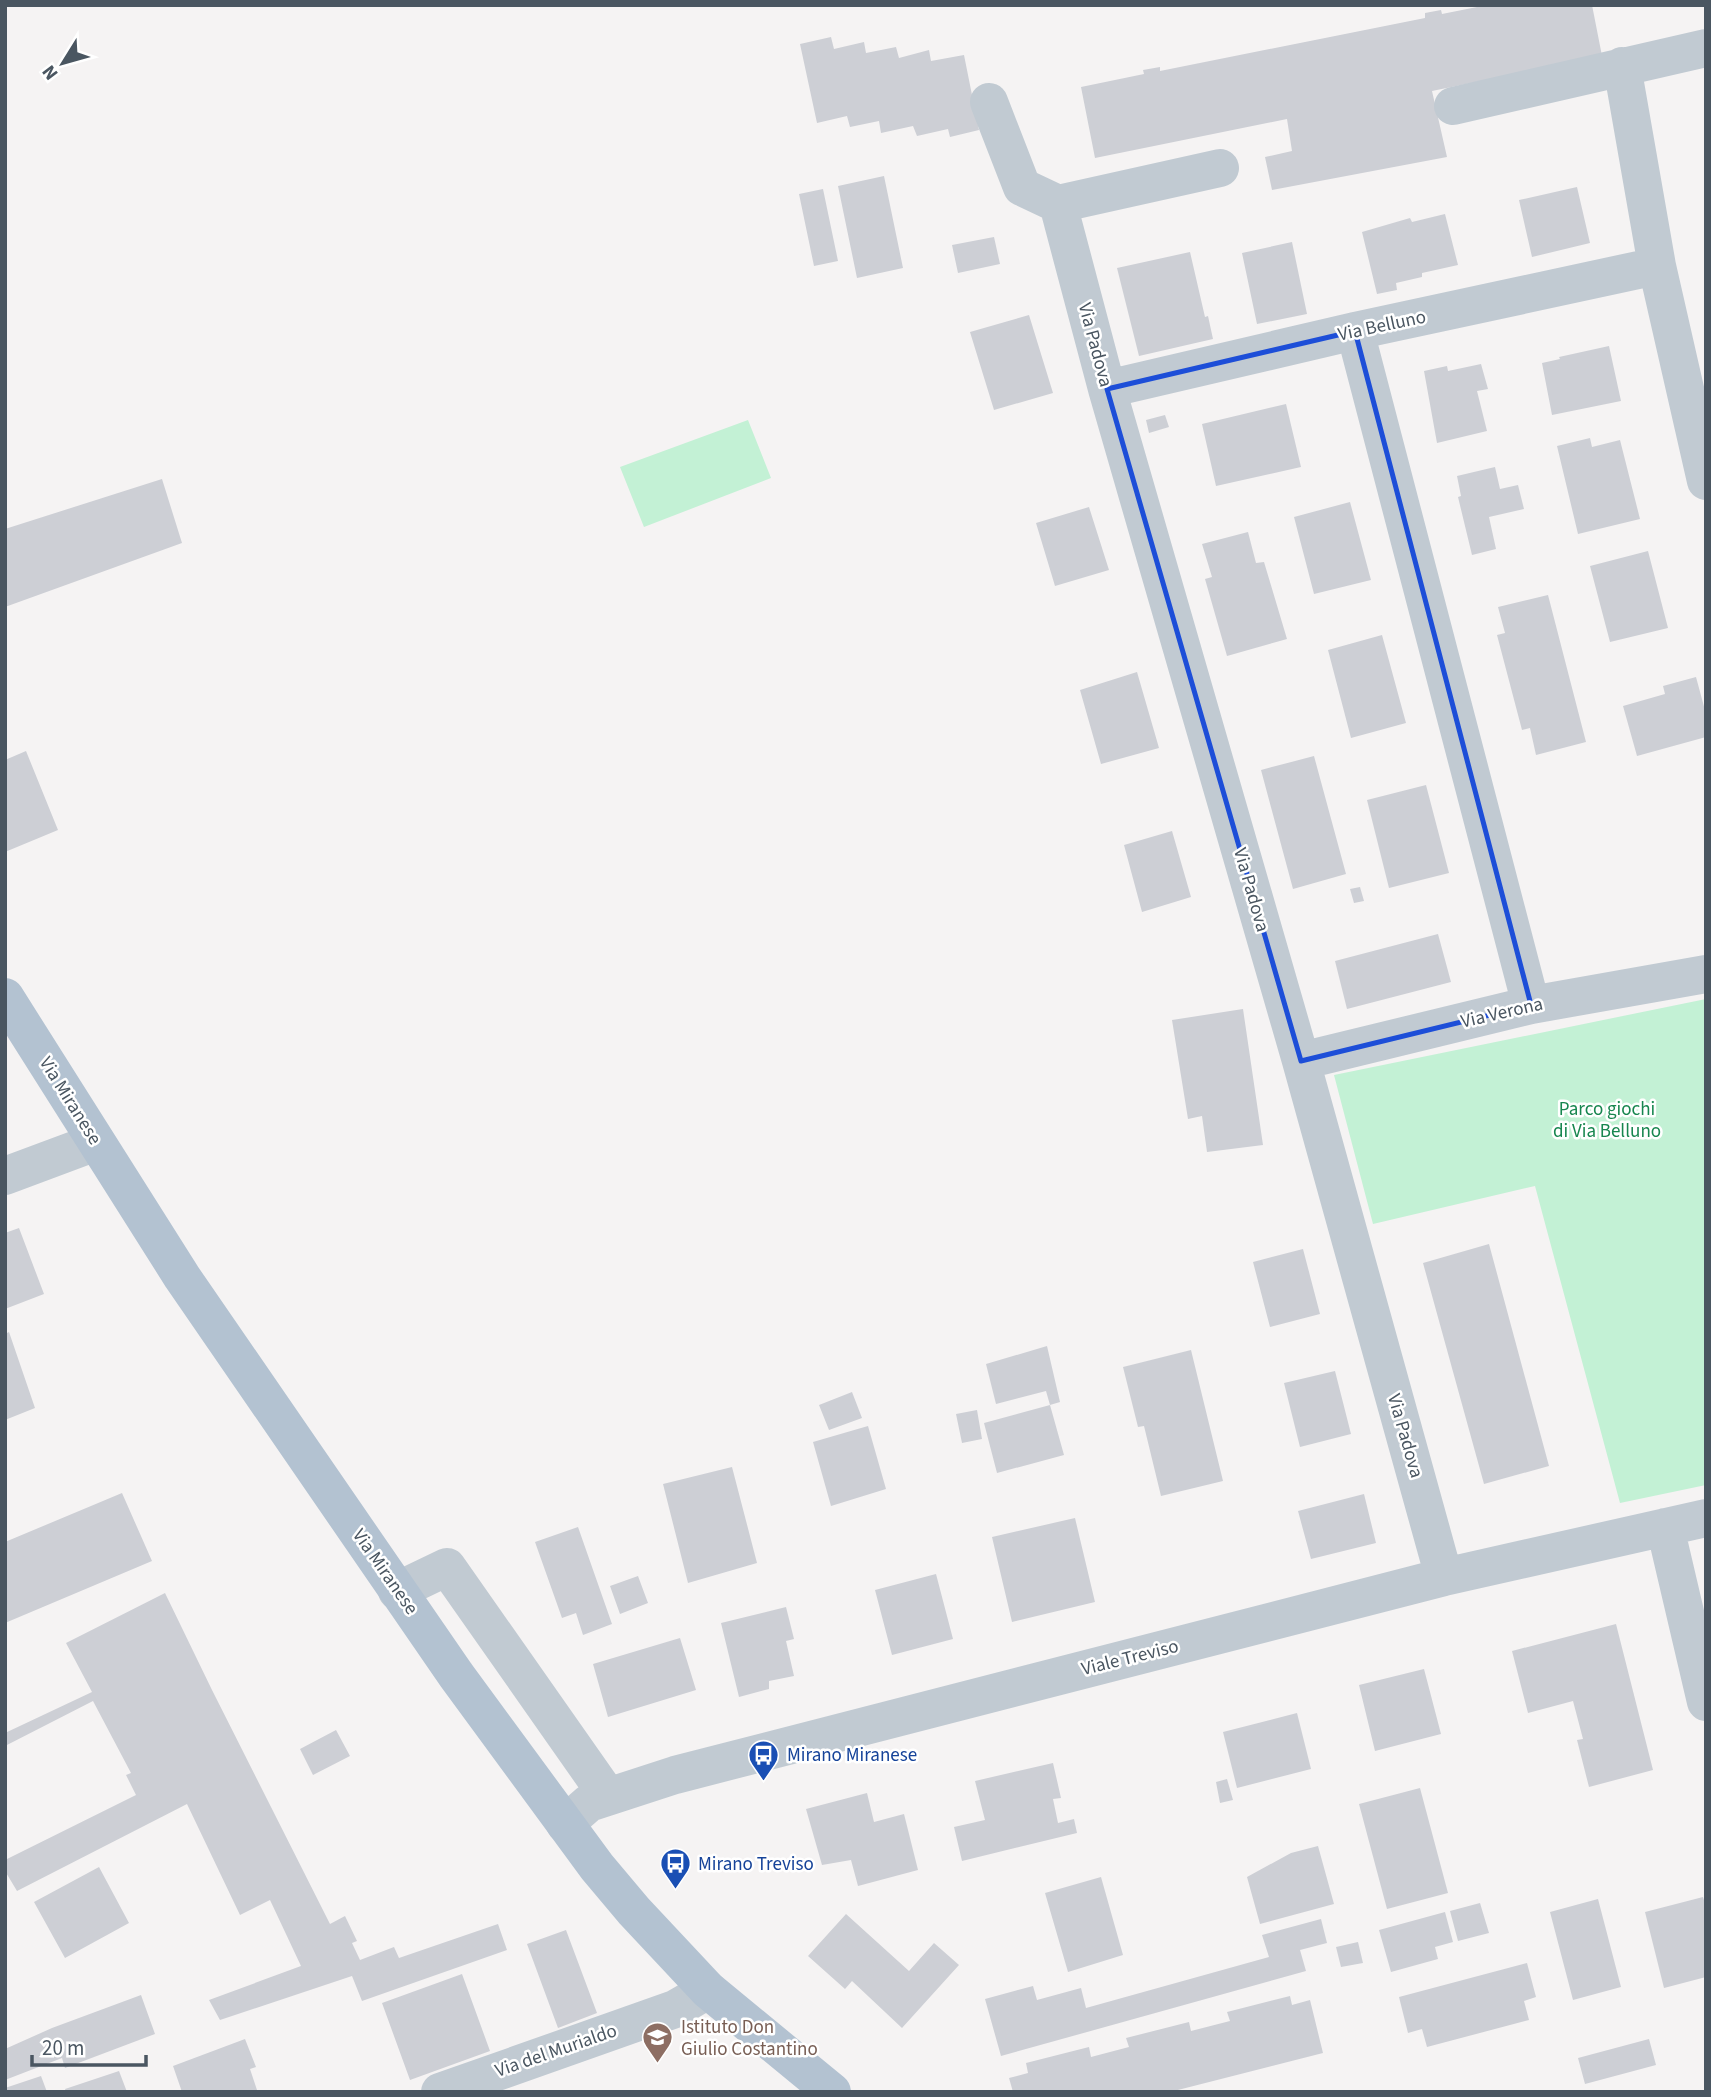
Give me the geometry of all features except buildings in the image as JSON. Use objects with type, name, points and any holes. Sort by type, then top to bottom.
[{"type":"main road","name":"Via Miranese","points":[[5,997],[182,1277],[397,1591],[565,1824],[634,1912],[708,1990],[832,2092]]},
{"type":"street","points":[[1453,106],[1706,48]]},
{"type":"street","points":[[1622,66],[1657,266],[1706,481]]},
{"type":"street","points":[[989,102],[1022,187],[1058,204],[1220,168]]},
{"type":"street","name":"Via Padova","points":[[1058,204],[1107,389],[1301,1061],[1444,1577]]},
{"type":"street","name":"Via Belluno","points":[[1107,389],[1355,331],[1657,266]]},
{"type":"street","points":[[1355,331],[1531,1005]]},
{"type":"street","name":"Via Verona","points":[[1301,1061],[1531,1005],[1706,974]]},
{"type":"street","points":[[5,1176],[96,1142]]},
{"type":"street","name":"Viale Treviso","points":[[565,1824],[589,1803],[675,1774],[1444,1577],[1706,1518]]},
{"type":"street","points":[[1665,1527],[1706,1702]]},
{"type":"street","points":[[397,1591],[447,1566],[607,1796]]},
{"type":"street","name":"Via del Murialdo","points":[[440,2092],[675,2009],[708,1990]]},
{"type":"highlighted area","points":[[1355,331],[1531,1005],[1301,1061],[1107,389]]},
{"type":"green space","points":[[748,420],[771,478],[644,527],[620,467]]},
{"type":"green space","name":"Parco giochi di Via Belluno","points":[[1706,999],[1706,1485],[1620,1503],[1535,1186],[1373,1224],[1334,1075]]},
{"type":"place","name":"Mirano Miranese","points":[[764,1782]]},
{"type":"place","name":"Mirano Treviso","points":[[675,1891]]},
{"type":"place","name":"Istituto Don Giulio Costantino","points":[[658,2065]]}]
